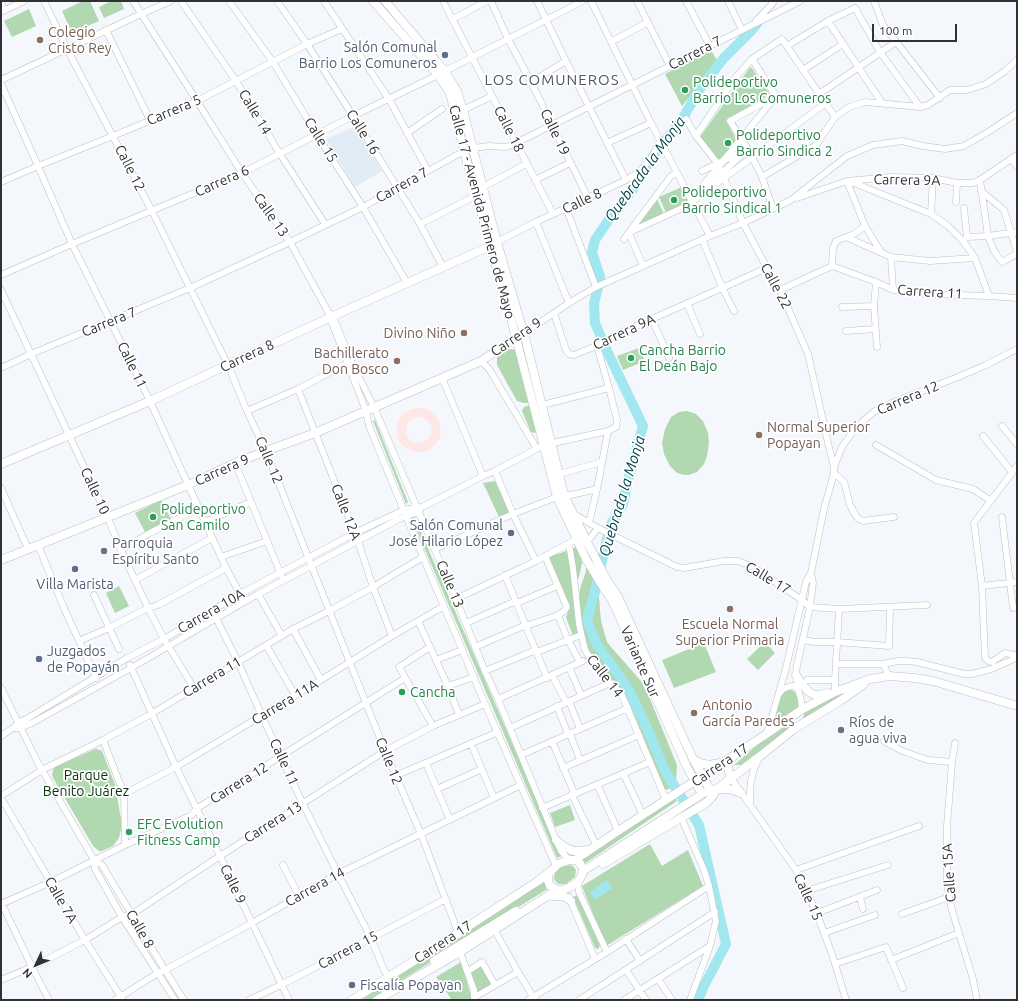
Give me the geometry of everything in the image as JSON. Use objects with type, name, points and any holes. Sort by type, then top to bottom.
[{"type":"main road","name":"Calle 17 - Avenida Primero de Mayo","points":[[373,1],[441,73],[450,93],[464,151],[477,195],[524,333],[542,405],[544,446],[559,474],[560,496],[572,514],[593,552]]},
{"type":"main road","name":"Calle 17 - Avenida Primero de Mayo","points":[[388,2],[456,91],[463,110],[483,187],[494,244],[516,338],[544,446],[560,496],[586,559]]},
{"type":"main road","name":"Carrera 8","points":[[1,464],[150,401],[228,365],[329,314],[407,283],[494,244]]},
{"type":"main road","name":"Carrera 9","points":[[1,560],[108,518],[188,485],[235,463],[315,433],[366,411],[481,361],[524,333]]},
{"type":"main road","name":"Variante Sur","points":[[593,552],[605,585],[687,767],[702,794]]},
{"type":"main road","name":"Variante Sur","points":[[586,559],[605,585],[617,595],[693,759],[702,776],[714,789]]},
{"type":"main road","points":[[796,675],[805,688],[815,694],[820,695],[835,692]]},
{"type":"main road","name":"Carrera 17","points":[[572,860],[684,789],[802,709],[835,692],[870,679],[889,676],[933,681],[1017,706]]},
{"type":"main road","name":"Carrera 17","points":[[580,877],[682,814],[695,804],[702,794],[714,789],[731,778],[759,758],[794,729],[840,701],[870,679]]},
{"type":"main road","points":[[794,729],[799,721],[802,709]]},
{"type":"main road","points":[[731,778],[728,773],[728,766],[734,755]]},
{"type":"main road","points":[[693,759],[708,765],[725,762]]},
{"type":"main road","points":[[684,789],[688,778],[687,767]]},
{"type":"main road","points":[[695,804],[710,799],[714,789],[730,789],[742,793]]},
{"type":"main road","points":[[556,840],[563,846],[573,851],[582,851],[593,847]]},
{"type":"main road","points":[[378,1000],[389,997],[460,952],[475,939],[495,930],[557,891],[570,887],[580,877],[582,865],[572,860],[561,862],[552,870],[549,884],[557,891],[571,901]]},
{"type":"main road","name":"Carrera 17","points":[[359,1000],[552,870]]},
{"type":"main road","name":"Carrera 17","points":[[372,1000],[557,891]]},
{"type":"main road","name":"Carrera 17","points":[[352,1000],[459,934]]},
{"type":"street","points":[[1,2],[3,11],[24,1]]},
{"type":"street","name":"Calle 12","points":[[44,1],[67,49],[152,211],[228,365],[247,411],[266,451],[459,934]]},
{"type":"street","name":"Calle 13","points":[[133,1],[242,173],[290,242],[329,314],[349,362],[366,411],[369,426],[462,650],[521,785],[552,870]]},
{"type":"street","points":[[1,80],[171,1]]},
{"type":"street","name":"Calle 14","points":[[181,1],[236,81],[280,154],[325,224]]},
{"type":"street","name":"Calle 15","points":[[229,1],[273,62],[363,207],[407,283]]},
{"type":"street","name":"Calle 16","points":[[277,1],[307,44],[353,116],[420,224],[443,266]]},
{"type":"street","points":[[324,1],[388,99],[428,171]]},
{"type":"street","name":"Calle 18","points":[[443,1],[553,214]]},
{"type":"street","points":[[453,19],[487,1]]},
{"type":"street","name":"Calle 19","points":[[491,1],[588,198]]},
{"type":"street","points":[[537,1],[626,180]]},
{"type":"street","name":"Carrera 6","points":[[1,275],[242,173],[583,1]]},
{"type":"street","points":[[591,1],[651,123],[710,236]]},
{"type":"street","points":[[637,1],[670,66]]},
{"type":"street","points":[[728,1],[742,30]]},
{"type":"street","points":[[757,22],[773,3],[772,1]]},
{"type":"street","name":"Carrera 7","points":[[1,368],[190,288],[290,242],[363,207],[464,151],[473,148],[490,146],[506,147],[516,143],[799,1]]},
{"type":"street","points":[[874,1],[883,25],[940,98]]},
{"type":"street","points":[[689,2],[710,46]]},
{"type":"street","points":[[787,46],[828,21],[855,8],[880,52],[920,107]]},
{"type":"street","points":[[828,21],[882,103]]},
{"type":"street","points":[[611,42],[648,22]]},
{"type":"street","name":"Carrera 5","points":[[1,182],[197,101],[307,44],[342,29]]},
{"type":"street","points":[[106,30],[150,120]]},
{"type":"street","points":[[696,136],[735,78],[752,59],[782,39],[835,117]]},
{"type":"street","points":[[819,94],[896,42]]},
{"type":"street","points":[[803,70],[843,44]]},
{"type":"street","points":[[752,59],[776,96]]},
{"type":"street","points":[[762,177],[816,145],[835,117],[849,107],[866,102],[920,107],[928,105],[950,90],[967,90],[986,84],[1005,71],[1017,60]]},
{"type":"street","points":[[531,82],[566,61]]},
{"type":"street","name":"Calle 11","points":[[1,84],[72,244],[150,401],[226,568],[244,601]]},
{"type":"street","points":[[463,110],[492,96]]},
{"type":"street","points":[[773,209],[762,177],[748,149],[730,121],[776,96]]},
{"type":"street","points":[[686,206],[776,96]]},
{"type":"street","points":[[686,206],[826,104]]},
{"type":"street","points":[[408,133],[442,109]]},
{"type":"street","name":"Carrera 9","points":[[524,333],[554,312],[606,282],[702,239],[743,223],[791,200],[847,156],[873,145],[902,141],[945,149],[964,146],[1017,113]]},
{"type":"street","name":"Calle 22","points":[[686,120],[696,136],[718,164],[743,223],[780,290],[808,354],[834,470],[844,482],[850,505],[859,519],[863,521],[894,517]]},
{"type":"street","points":[[607,143],[651,123]]},
{"type":"street","name":"Calle 8","points":[[494,244],[536,222],[626,180],[640,171],[652,157],[661,142]]},
{"type":"street","points":[[686,206],[748,149]]},
{"type":"street","points":[[702,171],[748,149]]},
{"type":"street","name":"Carrera 9A","points":[[791,200],[847,181],[890,177],[933,178],[957,183],[973,183],[980,180],[1017,155]]},
{"type":"street","points":[[1011,159],[1017,166]]},
{"type":"street","points":[[535,180],[570,163]]},
{"type":"street","points":[[483,187],[526,164]]},
{"type":"street","points":[[624,238],[671,176],[678,174]]},
{"type":"street","points":[[931,214],[933,178]]},
{"type":"street","points":[[980,180],[981,191],[988,236],[994,251],[1002,262],[1017,253],[1014,233],[1004,210],[981,191]]},
{"type":"street","points":[[847,181],[931,214],[965,239],[975,258],[989,296]]},
{"type":"street","points":[[847,181],[865,226],[881,252]]},
{"type":"street","points":[[956,202],[957,183]]},
{"type":"street","points":[[420,224],[477,195]]},
{"type":"street","points":[[629,233],[693,203]]},
{"type":"street","points":[[566,208],[596,287]]},
{"type":"street","points":[[964,208],[965,239]]},
{"type":"street","points":[[536,222],[569,303]]},
{"type":"street","points":[[780,290],[832,266],[833,248],[836,241],[854,234],[865,226]]},
{"type":"street","points":[[629,233],[642,266]]},
{"type":"street","points":[[965,239],[1014,233]]},
{"type":"street","points":[[846,237],[891,257],[930,261],[975,258]]},
{"type":"street","points":[[702,239],[722,287],[734,311]]},
{"type":"street","points":[[891,257],[893,290]]},
{"type":"street","name":"Carrera 11","points":[[832,266],[876,282],[893,290],[926,294],[1017,298]]},
{"type":"street","name":"Carrera 9A","points":[[554,312],[566,350],[569,354],[574,355],[767,268]]},
{"type":"street","points":[[876,282],[874,306],[877,347]]},
{"type":"street","name":"Calle 10","points":[[1,290],[108,518],[148,608],[164,639],[194,688]]},
{"type":"street","points":[[687,303],[700,334]]},
{"type":"street","points":[[842,307],[874,306]]},
{"type":"street","points":[[652,319],[669,358]]},
{"type":"street","points":[[846,331],[875,329]]},
{"type":"street","points":[[481,361],[489,369],[544,446],[608,431],[616,427],[617,420],[599,345]]},
{"type":"street","name":"Carrera 12","points":[[765,735],[769,727],[786,668],[806,582],[811,573],[824,509],[834,470],[842,447],[854,430],[875,411],[986,365],[1017,348]]},
{"type":"street","points":[[247,411],[298,389],[349,362]]},
{"type":"street","name":"Calle 13","points":[[349,362],[374,407],[419,508],[475,647],[561,852],[572,860]]},
{"type":"street","points":[[442,378],[482,476]]},
{"type":"street","points":[[542,405],[609,388]]},
{"type":"street","name":"Calle 12A","points":[[298,389],[355,533],[392,636]]},
{"type":"street","points":[[1002,426],[1017,444]]},
{"type":"street","points":[[589,523],[608,431]]},
{"type":"street","points":[[983,436],[1012,472]]},
{"type":"street","points":[[876,445],[936,480],[973,489],[991,501]]},
{"type":"street","name":"Carrera 10A","points":[[17,727],[127,658],[164,639],[240,594],[355,533],[419,508],[544,446]]},
{"type":"street","points":[[559,474],[602,462]]},
{"type":"street","points":[[235,463],[284,580]]},
{"type":"street","points":[[836,664],[883,664],[907,661],[964,674],[972,674],[991,669],[1014,659],[1016,655],[1004,653],[992,662],[985,658],[982,586],[974,523],[1017,466]]},
{"type":"street","points":[[495,471],[513,514],[536,561]]},
{"type":"street","points":[[1,488],[28,550]]},
{"type":"street","points":[[435,549],[513,514],[560,496],[572,495],[597,489]]},
{"type":"street","points":[[205,522],[251,502]]},
{"type":"street","points":[[121,550],[148,534],[199,508]]},
{"type":"street","name":"Carrera 10A","points":[[1,736],[131,668],[244,601],[358,541],[405,513]]},
{"type":"street","name":"Calle 17","points":[[572,514],[677,567],[684,568],[724,561],[738,561],[753,567],[810,607]]},
{"type":"street","points":[[1002,517],[1013,608],[1017,607]]},
{"type":"street","points":[[587,542],[600,529]]},
{"type":"street","points":[[135,580],[212,538]]},
{"type":"street","points":[[456,599],[536,561],[577,539]]},
{"type":"street","points":[[221,557],[267,541]]},
{"type":"street","name":"Calle 14","points":[[569,544],[574,568],[579,624],[585,650],[610,683],[621,693],[650,762],[669,798]]},
{"type":"street","points":[[38,545],[96,678]]},
{"type":"street","points":[[475,647],[564,612],[567,607],[545,556]]},
{"type":"street","name":"Carrera 11","points":[[1,797],[42,770],[151,714],[266,645],[423,557]]},
{"type":"street","points":[[79,640],[109,628],[148,608],[158,605],[226,568]]},
{"type":"street","name":"Carrera 12","points":[[802,709],[796,675],[810,607],[813,583],[811,573]]},
{"type":"street","points":[[505,575],[536,651],[567,702],[580,729]]},
{"type":"street","points":[[982,586],[1017,582]]},
{"type":"street","points":[[466,623],[557,586]]},
{"type":"street","points":[[258,594],[282,636]]},
{"type":"street","points":[[94,595],[119,649]]},
{"type":"street","points":[[810,607],[839,609],[927,605]]},
{"type":"street","name":"Carrera 11A","points":[[124,794],[176,768],[392,636],[444,606]]},
{"type":"street","points":[[803,640],[814,642],[837,642],[889,646],[888,607]]},
{"type":"street","points":[[835,692],[839,609]]},
{"type":"street","name":"Calle 11","points":[[212,611],[238,662],[262,716],[338,874],[371,938],[384,970],[389,977]]},
{"type":"street","points":[[558,615],[568,640],[580,662]]},
{"type":"street","points":[[418,621],[448,686],[459,714]]},
{"type":"street","points":[[294,629],[321,680]]},
{"type":"street","points":[[485,671],[581,635]]},
{"type":"street","points":[[266,645],[295,695]]},
{"type":"street","points":[[430,648],[399,667],[433,726]]},
{"type":"street","points":[[436,660],[462,650]]},
{"type":"street","name":"Calle 9","points":[[127,658],[176,768],[289,1000]]},
{"type":"street","points":[[498,699],[590,658]]},
{"type":"street","points":[[883,664],[889,676]]},
{"type":"street","points":[[569,667],[582,695]]},
{"type":"street","points":[[448,686],[474,677]]},
{"type":"street","name":"Carrera 12","points":[[1,903],[51,882],[125,845],[192,815],[196,809],[405,678]]},
{"type":"street","points":[[807,680],[835,680]]},
{"type":"street","points":[[510,728],[610,683]]},
{"type":"street","points":[[778,697],[783,689],[793,686],[798,688]]},
{"type":"street","name":"Calle 8","points":[[1,688],[17,727],[94,860],[95,869],[122,917],[175,1000]]},
{"type":"street","name":"Carrera 13","points":[[1,980],[32,967],[85,940],[122,917],[132,914],[385,751],[433,726],[485,704]]},
{"type":"street","points":[[557,706],[580,760]]},
{"type":"street","points":[[521,755],[628,708]]},
{"type":"street","points":[[395,776],[498,732]]},
{"type":"street","points":[[563,768],[638,735]]},
{"type":"street","points":[[103,740],[124,794],[125,845]]},
{"type":"street","points":[[552,741],[573,790],[572,795],[593,847]]},
{"type":"street","points":[[884,741],[902,752],[928,760],[952,762]]},
{"type":"street","points":[[471,743],[494,798]]},
{"type":"street","name":"Calle 15A","points":[[956,743],[952,762],[947,826],[948,897],[973,979],[977,1000]]},
{"type":"street","points":[[750,805],[751,780],[759,758]]},
{"type":"street","points":[[542,808],[650,762]]},
{"type":"street","points":[[426,763],[450,820]]},
{"type":"street","points":[[438,789],[482,769]]},
{"type":"street","points":[[623,773],[643,815]]},
{"type":"street","name":"Calle 15","points":[[731,778],[796,870],[817,914],[846,1000]]},
{"type":"street","points":[[597,784],[618,831]]},
{"type":"street","name":"Carrera 14","points":[[115,1000],[122,998],[158,973],[252,923],[338,874],[521,785]]},
{"type":"street","name":"Calle 7A","points":[[1,797],[85,940],[122,998]]},
{"type":"street","points":[[682,814],[704,870],[709,886],[716,921],[710,946],[690,1000]]},
{"type":"street","points":[[796,870],[919,826]]},
{"type":"street","name":"Calle 8","points":[[94,860],[102,864],[164,970],[184,1000]]},
{"type":"street","points":[[806,891],[888,865]]},
{"type":"street","points":[[283,866],[299,896]]},
{"type":"street","points":[[580,877],[579,892],[607,952]]},
{"type":"street","points":[[495,930],[531,999],[709,886]]},
{"type":"street","points":[[817,914],[877,890]]},
{"type":"street","points":[[557,891],[571,901],[595,959]]},
{"type":"street","points":[[860,897],[863,909]]},
{"type":"street","points":[[902,914],[948,897]]},
{"type":"street","name":"Carrera 15","points":[[249,1000],[281,986],[446,899]]},
{"type":"street","points":[[1,903],[49,1000]]},
{"type":"street","points":[[579,1000],[714,912]]},
{"type":"street","points":[[824,933],[875,915]]},
{"type":"street","points":[[891,960],[959,933]]},
{"type":"street","points":[[626,939],[640,961]]},
{"type":"street","points":[[624,1000],[710,946]]},
{"type":"street","points":[[835,964],[886,947],[903,988]]},
{"type":"street","points":[[460,952],[474,990],[474,999]]},
{"type":"street","points":[[468,972],[482,962],[495,985]]},
{"type":"street","points":[[626,970],[646,1000]]},
{"type":"street","points":[[474,999],[518,972]]},
{"type":"street","points":[[658,979],[672,1000]]},
{"type":"shaded area","points":[[354,127],[382,171],[355,187],[326,139]]},
{"type":"shaded area","points":[[412,409],[426,409],[438,418],[441,432],[435,445],[429,450],[415,452],[402,445],[398,439],[397,424],[400,417],[405,412]],"holes":[[[413,418],[423,418],[431,425],[431,435],[424,442],[414,442],[407,436],[407,426],[409,421]]]},
{"type":"green space","points":[[83,1],[90,1],[99,21],[72,33],[62,11]]},
{"type":"green space","points":[[111,1],[121,1],[124,9],[104,18],[99,7]]},
{"type":"green space","points":[[29,9],[36,26],[12,37],[4,21]]},
{"type":"green space","name":"Polideportivo Barrio Los Comuneros","points":[[711,50],[718,62],[682,106],[665,74]]},
{"type":"green space","points":[[750,67],[770,94],[726,121],[741,148],[716,161],[700,137]]},
{"type":"green space","name":"Polideportivo Barrio Sindical 1","points":[[682,187],[689,203],[666,213],[659,197]]},
{"type":"green space","points":[[657,199],[664,214],[638,225]]},
{"type":"green space","name":"Cancha Barrio El Deán Bajo","points":[[639,348],[645,361],[623,370],[617,356]]},
{"type":"green space","points":[[509,349],[516,350],[529,401],[528,403],[517,401],[497,365],[497,356]]},
{"type":"green space","points":[[530,405],[535,433],[531,432],[522,411],[524,407]]},
{"type":"green space","points":[[687,411],[696,414],[703,421],[708,433],[709,443],[704,464],[697,472],[684,475],[677,473],[670,466],[664,454],[662,443],[665,429],[671,417],[679,412]]},
{"type":"green space","points":[[375,420],[408,502],[406,504],[373,421]]},
{"type":"green space","points":[[495,481],[510,513],[499,517],[483,483]]},
{"type":"green space","name":"Polideportivo San Camilo","points":[[161,500],[172,521],[146,534],[135,513]]},
{"type":"green space","points":[[414,516],[561,856],[557,858],[411,517]]},
{"type":"green space","points":[[576,547],[582,563],[576,586],[579,633],[573,636],[566,617],[569,609],[548,559],[550,555],[558,554]]},
{"type":"green space","points":[[586,566],[600,590],[599,597],[601,621],[607,642],[641,681],[677,765],[676,783],[672,788],[665,790],[624,693],[594,659],[589,650],[581,624],[579,597]]},
{"type":"green space","points":[[119,586],[129,606],[115,613],[106,593]]},
{"type":"green space","points":[[765,642],[775,653],[758,670],[747,659]]},
{"type":"green space","points":[[704,643],[716,672],[674,688],[662,660]]},
{"type":"green space","points":[[792,690],[796,693],[799,707],[783,717],[770,729],[779,699],[783,692]]},
{"type":"green space","points":[[840,694],[839,697],[802,721],[805,711]]},
{"type":"green space","points":[[794,720],[796,723],[741,765],[734,765],[762,741]]},
{"type":"green space","name":"Parque Benito Juárez","points":[[95,749],[102,751],[115,784],[122,825],[119,838],[113,846],[102,851],[99,851],[93,846],[52,775],[55,767]]},
{"type":"green space","points":[[675,798],[677,801],[584,864],[582,860]]},
{"type":"green space","points":[[570,805],[575,820],[555,827],[550,813]]},
{"type":"green space","points":[[650,844],[662,866],[688,850],[703,886],[606,946],[582,886]]},
{"type":"green space","points":[[570,865],[576,870],[575,877],[565,884],[557,883],[554,879],[556,872],[560,868]]},
{"type":"green space","points":[[544,881],[549,888],[370,1000],[361,1000]]},
{"type":"green space","points":[[578,895],[600,946],[598,949],[595,948],[573,897]]},
{"type":"green space","points":[[461,962],[472,999],[471,1000],[452,1000],[436,977]]},
{"type":"green space","points":[[481,965],[492,984],[477,993],[471,972]]},
{"type":"water","points":[[607,880],[612,888],[595,900],[590,892]]},
{"type":"waterway","name":"Quebrada la Monja","points":[[698,1000],[726,944],[699,825],[665,771],[629,690],[596,643],[587,620],[610,526],[623,504],[643,426],[595,323],[594,303],[600,276],[592,252],[595,240],[612,215],[633,189],[653,156],[683,118],[699,90],[723,59],[752,30],[762,17]]},
{"type":"waterway","name":"Quebrada la Monja","points":[[592,236],[595,240]]},
{"type":"place","name":"Colegio Cristo Rey","points":[[40,40]]},
{"type":"place","name":"Salón Comunal Barrio Los Comuneros","points":[[445,55]]},
{"type":"place","name":"Polideportivo Barrio Los Comuneros","points":[[685,90]]},
{"type":"place","name":"Polideportivo Barrio Sindica 2","points":[[728,143]]},
{"type":"place","name":"Polideportivo Barrio Sindical 1","points":[[674,200]]},
{"type":"place","name":"Divino Niño","points":[[464,333]]},
{"type":"place","name":"Cancha Barrio El Deán Bajo","points":[[631,358]]},
{"type":"place","name":"Bachillerato Don Bosco","points":[[397,361]]},
{"type":"place","name":"Normal Superior Popayan","points":[[759,435]]},
{"type":"place","name":"Polideportivo San Camilo","points":[[153,517]]},
{"type":"place","name":"Salón Comunal José Hilario López","points":[[511,533]]},
{"type":"place","name":"Parroquia Espíritu Santo","points":[[104,551]]},
{"type":"place","name":"Villa Marista","points":[[75,569]]},
{"type":"place","name":"Escuela Normal Superior Primaria","points":[[730,609]]},
{"type":"place","name":"Juzgados de Popayán","points":[[39,659]]},
{"type":"place","name":"Cancha","points":[[402,692]]},
{"type":"place","name":"Antonio García Paredes","points":[[694,713]]},
{"type":"place","name":"Ríos de agua viva","points":[[841,730]]},
{"type":"place","name":"EFC Evolution Fitness Camp","points":[[129,832]]},
{"type":"place","name":"Fiscalía Popayan","points":[[352,985]]},
{"type":"district","name":"LOS COMUNEROS","points":[[552,80]]}]
